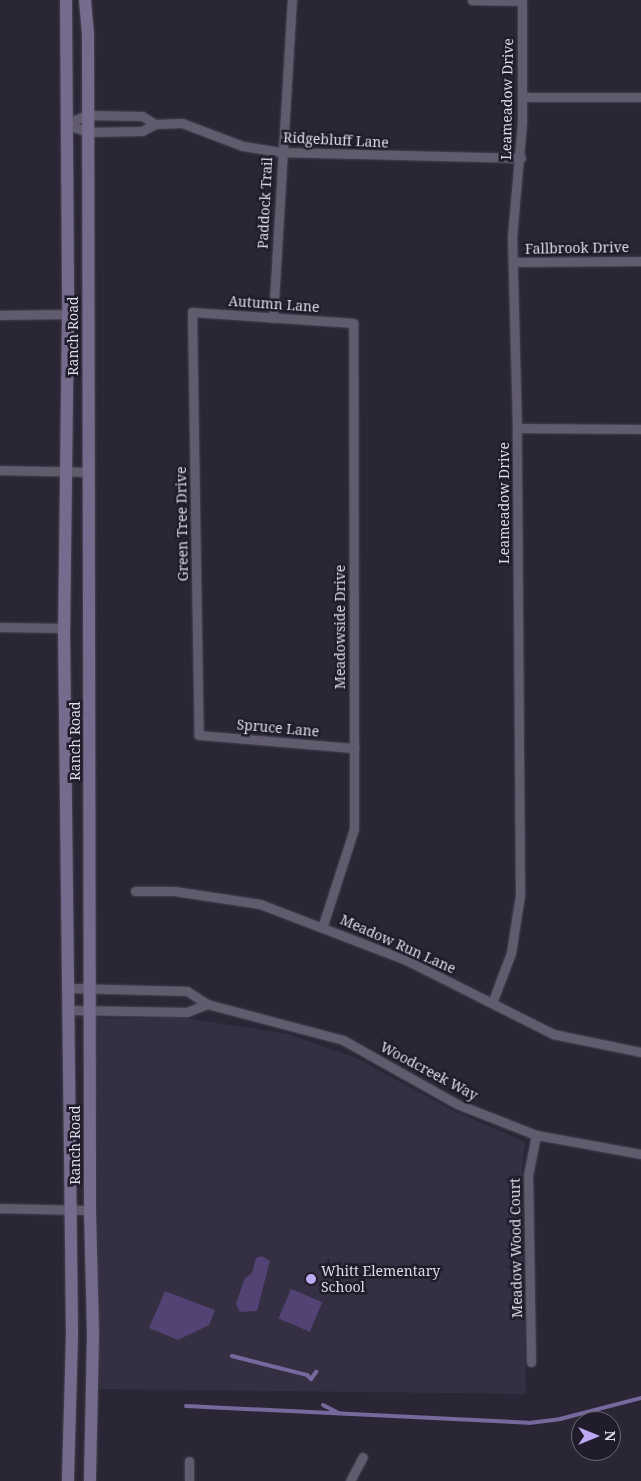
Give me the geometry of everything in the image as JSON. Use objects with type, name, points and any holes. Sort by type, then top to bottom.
[{"type":"main road","name":"Ranch Road","points":[[66,0],[68,314],[64,628],[70,988],[72,1335],[68,1481]]},
{"type":"main road","name":"Ranch Road","points":[[85,0],[89,472],[90,1210],[93,1335],[90,1481]]},
{"type":"street","name":"Paddock Trail","points":[[273,318],[281,152],[292,0]]},
{"type":"street","points":[[472,0],[522,0]]},
{"type":"street","name":"Leameadow Drive","points":[[492,1003],[511,953],[520,895],[517,428],[512,237],[521,158],[522,0]]},
{"type":"street","points":[[522,97],[641,97]]},
{"type":"street","points":[[66,124],[87,115],[142,116],[155,124]]},
{"type":"street","name":"Ridgebluff Lane","points":[[155,124],[182,123],[243,146],[281,152],[521,158]]},
{"type":"street","points":[[66,124],[87,132],[142,131],[155,124]]},
{"type":"street","name":"Fallbrook Drive","points":[[513,262],[641,261]]},
{"type":"street","name":"Autumn Lane","points":[[192,312],[354,324]]},
{"type":"street","name":"Green Tree Drive","points":[[192,312],[200,735]]},
{"type":"street","points":[[0,315],[68,314]]},
{"type":"street","name":"Meadowside Drive","points":[[323,925],[354,830],[354,324]]},
{"type":"street","points":[[517,428],[641,429]]},
{"type":"street","points":[[0,470],[89,472]]},
{"type":"street","points":[[0,627],[64,628]]},
{"type":"street","name":"Spruce Lane","points":[[200,735],[354,748]]},
{"type":"street","name":"Meadow Run Lane","points":[[135,891],[174,891],[229,897],[260,904],[323,925],[406,960],[553,1034],[641,1052]]},
{"type":"street","name":"Woodcreek Way","points":[[70,988],[187,991],[207,1004],[343,1040],[457,1104],[536,1135],[641,1154]]},
{"type":"street","points":[[70,1010],[187,1012],[207,1004]]},
{"type":"street","name":"Meadow Wood Court","points":[[531,1362],[528,1175],[536,1135]]},
{"type":"street","points":[[0,1208],[90,1210]]},
{"type":"street","points":[[350,1481],[363,1457]]},
{"type":"street","points":[[189,1461],[189,1481]]},
{"type":"shaded area","name":"Whitt Elementary School","points":[[96,1018],[185,1018],[288,1034],[356,1058],[456,1112],[525,1142],[522,1170],[526,1394],[99,1389]]},
{"type":"shaded area","points":[[262,1256],[270,1261],[257,1311],[240,1312],[236,1304],[245,1278],[252,1273],[256,1258]]},
{"type":"shaded area","points":[[291,1289],[322,1302],[310,1332],[278,1318]]},
{"type":"shaded area","points":[[165,1291],[215,1310],[209,1325],[178,1340],[149,1328]]},
{"type":"waterway","points":[[232,1356],[307,1375],[311,1379],[316,1372]]},
{"type":"waterway","points":[[186,1406],[529,1423],[560,1419],[641,1398]]},
{"type":"waterway","points":[[323,1405],[339,1413]]},
{"type":"place","name":"Whitt Elementary School","points":[[311,1279]]}]
